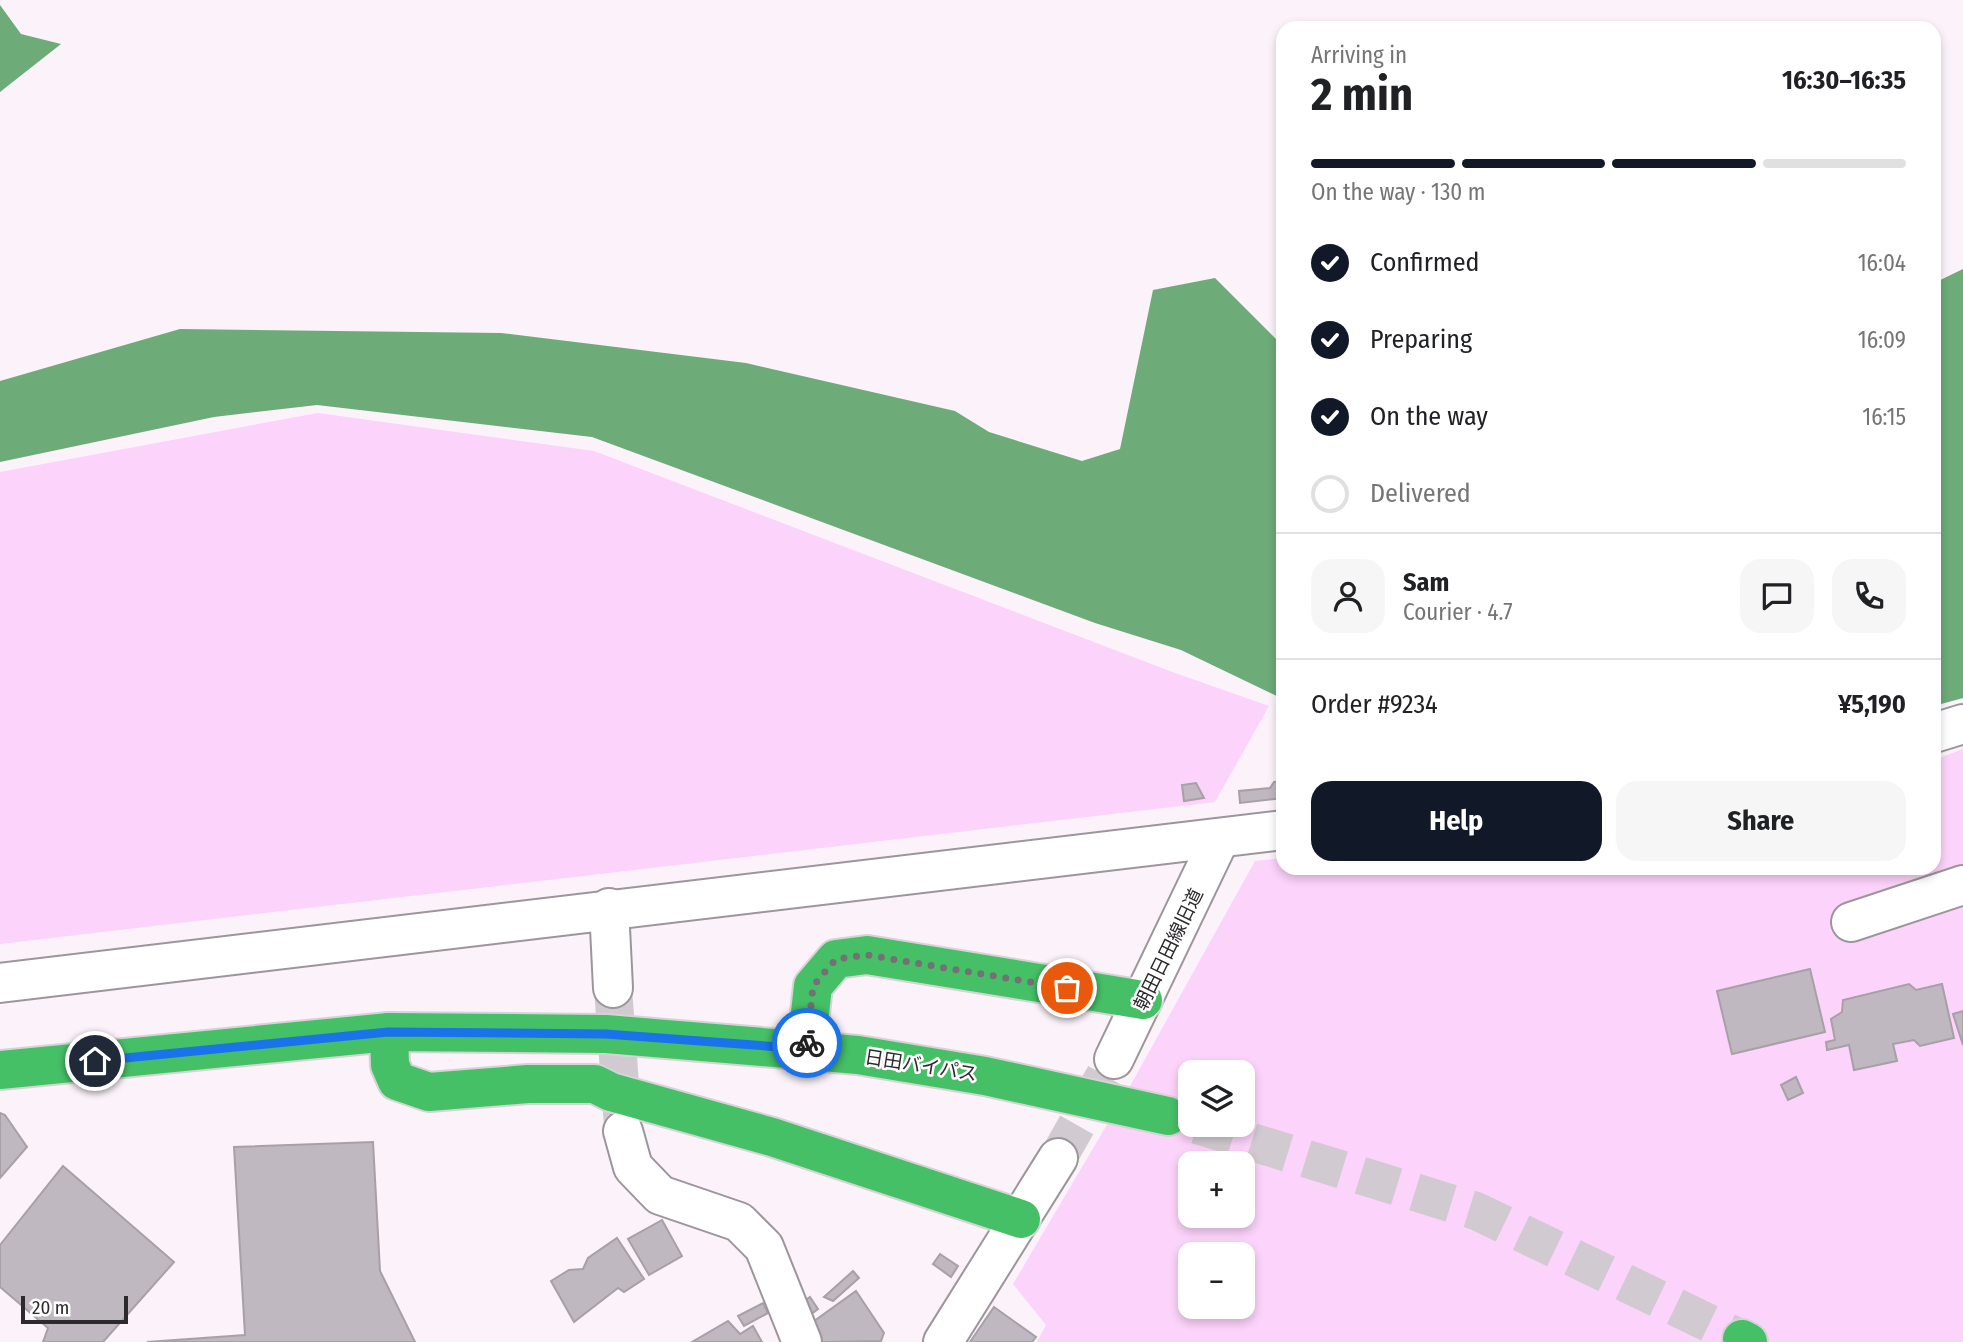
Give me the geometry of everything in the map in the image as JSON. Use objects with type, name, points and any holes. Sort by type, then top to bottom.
[{"type":"highway","points":[[806,1049],[813,986],[836,959],[867,955],[1143,1000]]},
{"type":"highway","points":[[388,1032],[390,1065],[397,1081],[429,1091],[528,1084],[595,1084],[611,1092],[785,1141],[1021,1219]]},
{"type":"highway","name":"日田バイパス","points":[[0,1070],[388,1032],[606,1034],[806,1049],[985,1076],[1168,1116]]},
{"type":"street","points":[[1941,731],[1963,724]]},
{"type":"street","points":[[4,981],[1276,831]]},
{"type":"street","name":"朝田日田線旧道","points":[[1114,1059],[1220,838]]},
{"type":"street","points":[[1851,922],[1963,885]]},
{"type":"street","points":[[608,908],[613,988]]},
{"type":"street","points":[[623,1131],[633,1167],[660,1195],[739,1222],[764,1247],[802,1342]]},
{"type":"street","points":[[943,1342],[1058,1158]]},
{"type":"shaded area","points":[[0,5],[21,34],[61,44],[0,92]]},
{"type":"shaded area","points":[[1963,269],[1963,698],[1941,704],[1941,280]]},
{"type":"shaded area","points":[[1215,278],[1276,339],[1276,696],[1181,650],[1095,623],[592,437],[317,405],[214,417],[0,462],[0,381],[180,329],[501,333],[746,363],[955,411],[989,432],[1082,461],[1120,449],[1153,290]]},
{"type":"shaded area","points":[[318,413],[594,451],[1175,673],[1269,706],[1215,802],[0,944],[0,472]]},
{"type":"shaded area","points":[[1963,749],[1963,1342],[1037,1342],[1046,1325],[1013,1284],[1134,1079],[1255,861],[1276,859],[1276,875],[1941,875],[1941,757]]},
{"type":"building","points":[[1274,782],[1276,799],[1240,803],[1239,791],[1270,788]]},
{"type":"building","points":[[1196,783],[1204,798],[1184,801],[1182,785]]},
{"type":"building","points":[[1810,969],[1825,1032],[1732,1054],[1717,991]]},
{"type":"building","points":[[1909,984],[1916,990],[1942,984],[1954,1038],[1920,1046],[1914,1040],[1893,1044],[1897,1061],[1854,1070],[1849,1045],[1827,1050],[1826,1042],[1835,1040],[1831,1019],[1842,1012],[1843,1000]]},
{"type":"building","points":[[1963,1011],[1963,1045],[1953,1014]]},
{"type":"building","points":[[1796,1077],[1803,1093],[1788,1100],[1781,1085]]},
{"type":"building","points":[[0,1113],[5,1115],[27,1147],[0,1178]]},
{"type":"building","points":[[373,1142],[380,1271],[415,1342],[147,1342],[245,1335],[234,1147]]},
{"type":"building","points":[[63,1166],[174,1262],[103,1342],[43,1342],[48,1328],[0,1287],[0,1245]]},
{"type":"building","points":[[662,1220],[682,1256],[649,1275],[628,1239]]},
{"type":"building","points":[[617,1238],[644,1279],[624,1292],[618,1288],[574,1322],[551,1281],[569,1270],[583,1269],[588,1258]]},
{"type":"building","points":[[940,1254],[958,1266],[951,1277],[933,1264]]},
{"type":"building","points":[[853,1271],[859,1278],[833,1301],[824,1297]]},
{"type":"building","points":[[856,1291],[884,1333],[881,1341],[822,1342],[810,1324]]},
{"type":"building","points":[[810,1297],[818,1309],[806,1318],[798,1306]]},
{"type":"building","points":[[763,1303],[768,1313],[744,1326],[738,1316]]},
{"type":"building","points":[[994,1307],[1036,1337],[1032,1342],[970,1342]]},
{"type":"building","points":[[728,1321],[740,1334],[753,1326],[762,1342],[692,1342]]},
{"type":"tunnel","points":[[613,988],[623,1126]]},
{"type":"tunnel","points":[[1058,1158],[1114,1059]]},
{"type":"tunnel","points":[[1236,1137],[1476,1211],[1742,1339]]},
{"type":"way so far","points":[[807,1043],[813,986],[836,959],[867,955],[1067,988]]},
{"type":"route","points":[[95,1061],[388,1032],[606,1034],[806,1049],[807,1043]]}]
